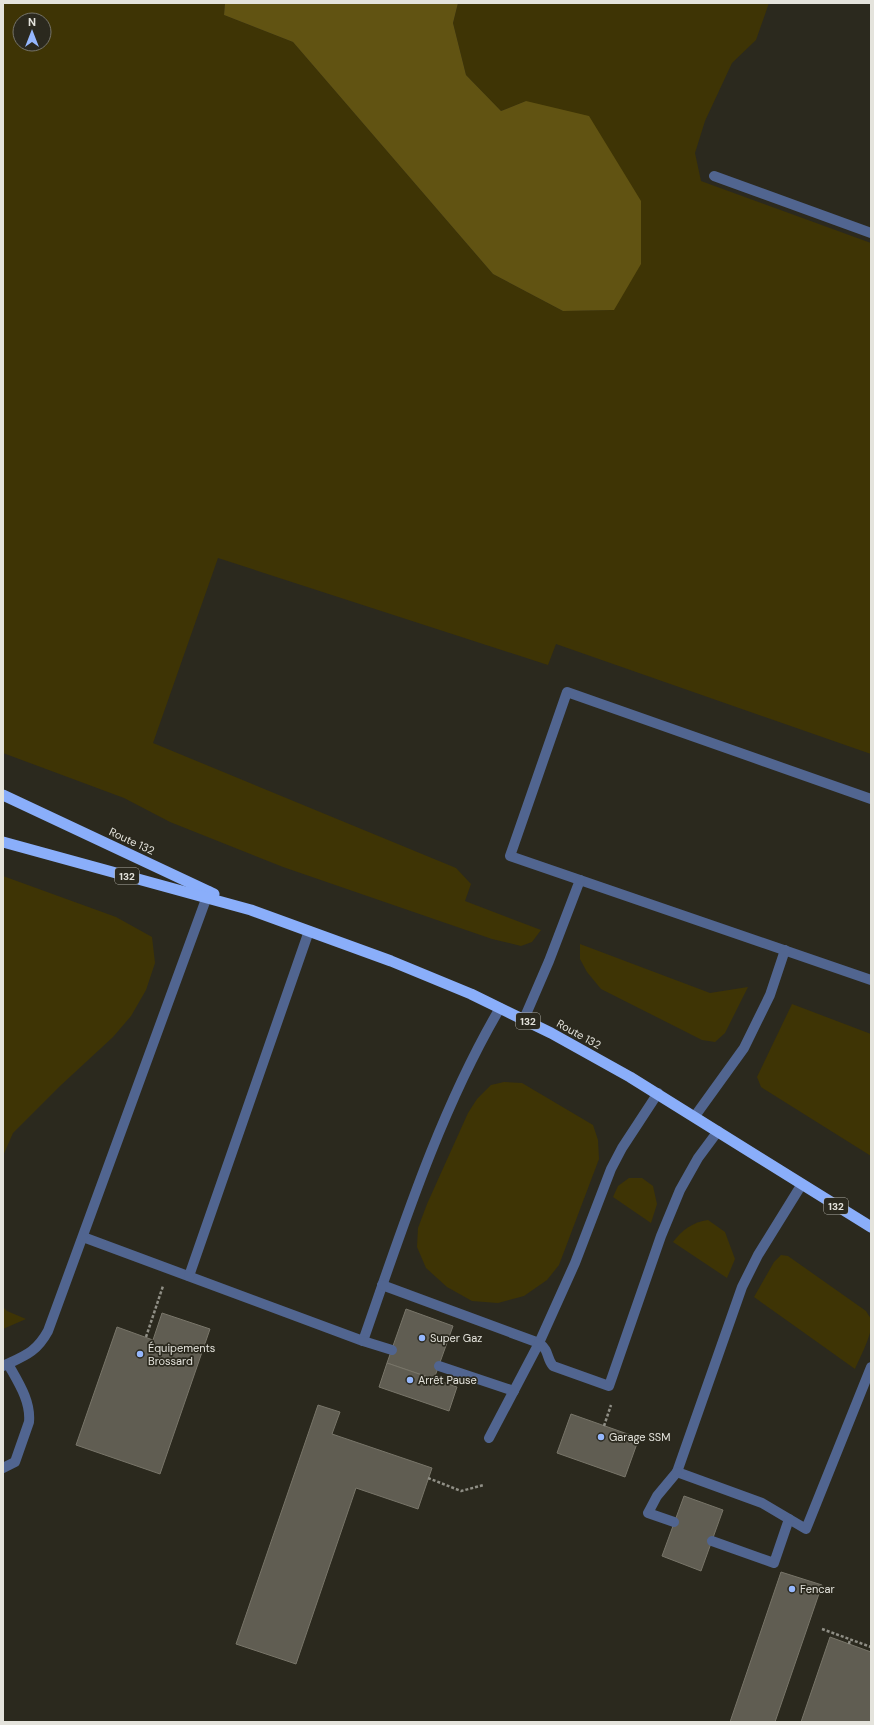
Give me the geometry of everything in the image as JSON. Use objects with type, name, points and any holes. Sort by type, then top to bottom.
[{"type":"highway","name":"Route 132","points":[[3,795],[208,894],[309,930],[424,974],[524,1018],[658,1093],[871,1227]]},
{"type":"highway","name":"Route 132","points":[[3,842],[208,894]]},
{"type":"lane","points":[[714,176],[871,233]]},
{"type":"lane","points":[[871,799],[566,692],[510,856],[871,980]]},
{"type":"lane","points":[[524,1018],[549,961],[580,880]]},
{"type":"lane","points":[[3,1468],[15,1462],[30,1416],[25,1396],[6,1365],[33,1352],[42,1342],[48,1331],[208,894]]},
{"type":"lane","points":[[189,1276],[309,930]]},
{"type":"lane","points":[[695,1116],[744,1048],[770,995],[785,950]]},
{"type":"lane","points":[[363,1341],[412,1202],[457,1091],[474,1055],[500,1008]]},
{"type":"lane","points":[[489,1438],[539,1343],[575,1263],[611,1169],[622,1148],[658,1093]]},
{"type":"lane","points":[[382,1285],[539,1343],[545,1348],[551,1363],[554,1366],[609,1386],[661,1236],[680,1190],[698,1158],[718,1131]]},
{"type":"lane","points":[[674,1522],[648,1513],[656,1496],[677,1472],[742,1288],[758,1256],[802,1184]]},
{"type":"lane","points":[[82,1237],[363,1341],[392,1350]]},
{"type":"lane","points":[[439,1366],[514,1391]]},
{"type":"lane","points":[[677,1472],[762,1503],[806,1529],[871,1367]]},
{"type":"lane","points":[[712,1541],[774,1563],[789,1519]]},
{"type":"path","points":[[146,1337],[169,1268]]},
{"type":"path","points":[[428,1478],[461,1491],[484,1485]]},
{"type":"path","points":[[822,1629],[871,1647]]},
{"type":"path","points":[[849,1644],[850,1640]]},
{"type":"shaded area","points":[[3,3],[225,3],[224,15],[293,42],[493,274],[563,311],[614,310],[526,101],[501,111],[466,75],[453,23],[458,3],[769,3],[756,40],[732,63],[705,121],[695,153],[701,181],[871,243],[871,754],[556,644],[548,665],[218,558],[153,743],[456,868],[471,884],[465,901],[541,930],[532,942],[521,946],[492,939],[283,867],[170,822],[124,798],[3,753]]},
{"type":"shaded area","points":[[225,3],[458,3],[453,23],[466,75],[501,111],[526,101],[589,116],[641,201],[641,264],[614,310],[563,311],[493,274],[293,42],[224,15]]},
{"type":"shaded area","points":[[3,876],[116,917],[152,937],[155,963],[146,990],[131,1016],[113,1037],[60,1086],[13,1133],[3,1156]]},
{"type":"shaded area","points":[[580,944],[710,993],[748,987],[725,1033],[715,1042],[702,1040],[601,989],[587,972],[580,959]]},
{"type":"shaded area","points":[[792,1004],[871,1034],[871,1156],[761,1087],[757,1077]]},
{"type":"shaded area","points":[[504,1082],[522,1083],[593,1125],[598,1140],[599,1159],[559,1265],[547,1280],[524,1296],[498,1303],[472,1301],[447,1287],[426,1268],[417,1247],[418,1228],[427,1204],[468,1113],[477,1099],[491,1085]]},
{"type":"shaded area","points":[[629,1178],[642,1178],[653,1186],[657,1204],[651,1223],[613,1197],[618,1186]]},
{"type":"shaded area","points":[[708,1220],[725,1232],[735,1259],[727,1278],[673,1242],[688,1227]]},
{"type":"shaded area","points":[[781,1255],[788,1256],[866,1311],[871,1319],[870,1331],[855,1369],[754,1297],[774,1262]]},
{"type":"shaded area","points":[[3,1307],[7,1311],[26,1319],[3,1329]]},
{"type":"building","name":"Super Gaz","points":[[406,1309],[453,1326],[434,1379],[387,1363]]},
{"type":"building","points":[[162,1313],[210,1329],[160,1474],[76,1445],[117,1327],[153,1340]]},
{"type":"building","points":[[387,1363],[457,1387],[449,1411],[379,1387]]},
{"type":"building","points":[[318,1405],[340,1412],[332,1434],[432,1468],[418,1509],[356,1488],[296,1664],[236,1644]]},
{"type":"building","points":[[571,1414],[639,1438],[625,1477],[557,1453]]},
{"type":"building","points":[[684,1496],[723,1510],[701,1571],[662,1556]]},
{"type":"building","points":[[781,1572],[822,1585],[775,1722],[730,1722]]},
{"type":"building","points":[[830,1637],[871,1652],[871,1722],[801,1722]]},
{"type":"place","name":"Super Gaz","points":[[422,1338]]},
{"type":"place","name":"Équipements Brossard","points":[[140,1354]]},
{"type":"place","name":"Arrêt Pause","points":[[410,1380]]},
{"type":"place","name":"Garage SSM","points":[[601,1437]]},
{"type":"place","name":"Fencar","points":[[792,1589]]}]
